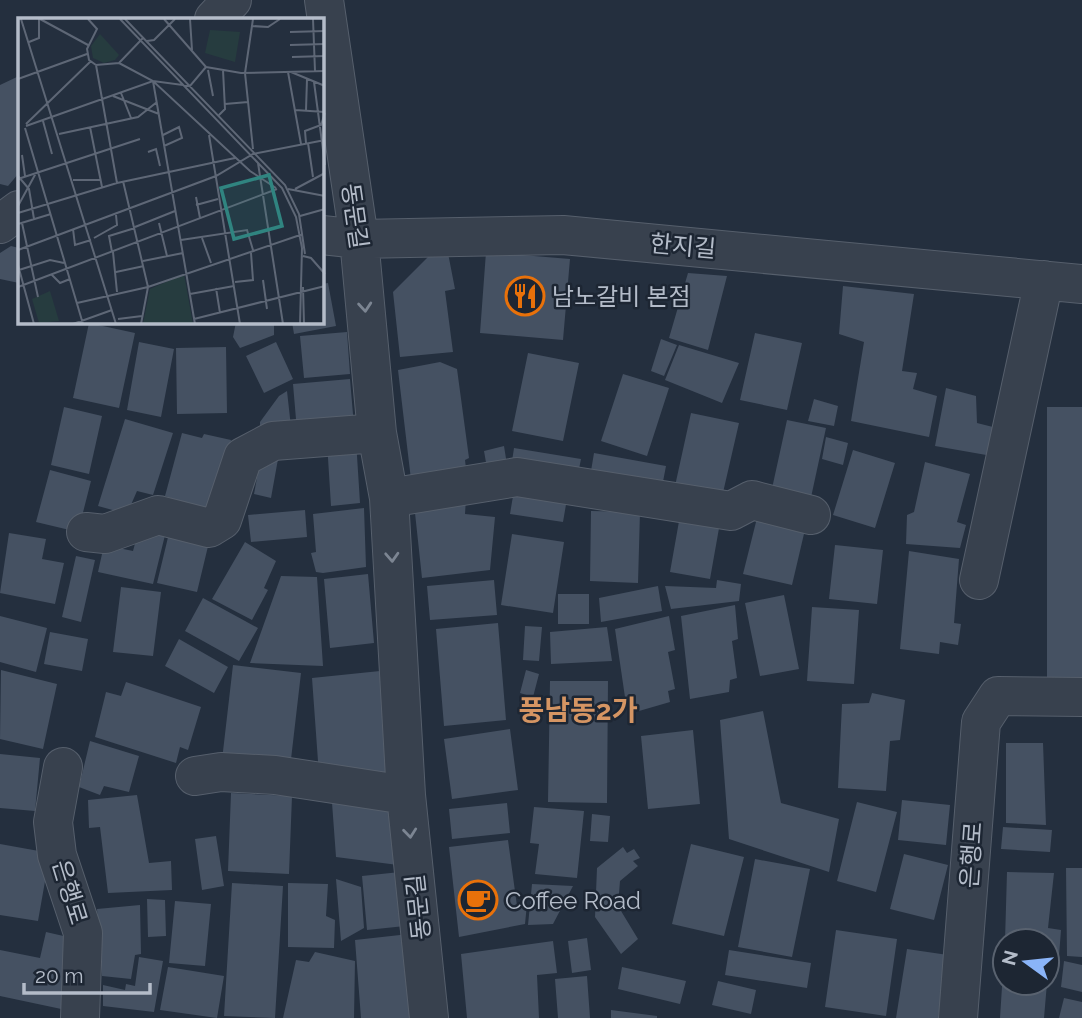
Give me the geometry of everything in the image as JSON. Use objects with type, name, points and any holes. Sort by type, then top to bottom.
[{"type":"street","points":[[215,18],[232,0]]},
{"type":"street","name":"동문길","points":[[324,0],[359,239],[377,433],[388,498],[406,795],[429,1018]]},
{"type":"street","points":[[0,207],[18,210]]},
{"type":"street","points":[[0,224],[18,211]]},
{"type":"street","name":"한지길","points":[[324,235],[359,239],[563,235],[1082,284]]},
{"type":"street","points":[[979,580],[1044,280]]},
{"type":"street","points":[[86,532],[105,534],[158,515],[209,528],[222,520],[243,457],[273,441],[377,433]]},
{"type":"street","points":[[388,498],[517,477],[731,511],[752,500],[811,515]]},
{"type":"street","name":"은행로","points":[[958,1018],[981,722],[998,696],[1082,697]]},
{"type":"street","name":"은행로","points":[[63,766],[53,822],[57,855],[83,933],[79,1018]]},
{"type":"street","points":[[195,776],[221,772],[275,775],[406,795]]},
{"type":"building","points":[[18,76],[18,174],[8,186],[0,184],[0,85]]},
{"type":"building","points":[[11,246],[18,248],[18,283],[0,279],[0,253]]},
{"type":"building","name":"남노갈비 본점","points":[[486,252],[570,259],[563,340],[480,333]]},
{"type":"building","points":[[448,253],[455,289],[445,291],[453,352],[400,357],[393,292],[429,256]]},
{"type":"building","points":[[688,273],[727,276],[708,350],[669,338]]},
{"type":"building","points":[[328,283],[336,326],[294,334],[292,324],[324,324],[324,284]]},
{"type":"building","points":[[843,286],[914,294],[902,371],[917,373],[913,389],[937,396],[929,437],[851,421],[864,342],[839,334]]},
{"type":"building","points":[[89,324],[135,333],[119,408],[73,398]]},
{"type":"building","points":[[236,324],[274,324],[274,335],[240,348],[233,337]]},
{"type":"building","points":[[347,332],[350,374],[304,378],[300,336]]},
{"type":"building","points":[[755,333],[802,343],[787,410],[740,400]]},
{"type":"building","points":[[661,339],[677,345],[664,376],[651,371]]},
{"type":"building","points":[[139,342],[174,349],[161,417],[127,410]]},
{"type":"building","points":[[276,342],[293,379],[264,393],[246,356]]},
{"type":"building","points":[[679,345],[739,363],[722,403],[665,380]]},
{"type":"building","points":[[226,347],[227,413],[177,414],[176,348]]},
{"type":"building","points":[[528,353],[579,363],[563,441],[512,431]]},
{"type":"building","points":[[440,362],[457,369],[469,458],[465,460],[467,477],[412,488],[398,370]]},
{"type":"building","points":[[623,374],[669,388],[647,456],[601,441]]},
{"type":"building","points":[[350,379],[354,426],[297,431],[293,384]]},
{"type":"building","points":[[946,388],[976,396],[977,423],[1005,430],[992,456],[935,446]]},
{"type":"building","points":[[287,391],[291,427],[260,431],[260,422],[279,396]]},
{"type":"building","points":[[814,399],[838,406],[834,426],[808,421]]},
{"type":"building","points":[[64,407],[102,416],[89,474],[51,465]]},
{"type":"building","points":[[1047,407],[1082,407],[1082,690],[1047,690]]},
{"type":"building","points":[[691,413],[739,423],[722,497],[675,486]]},
{"type":"building","points":[[125,419],[173,433],[153,495],[137,491],[127,514],[98,506]]},
{"type":"building","points":[[787,420],[826,428],[810,502],[771,493]]},
{"type":"building","points":[[182,433],[202,438],[204,434],[231,440],[221,472],[218,514],[165,496]]},
{"type":"building","points":[[826,437],[848,443],[843,465],[822,459]]},
{"type":"building","points":[[356,440],[360,503],[331,506],[327,442]]},
{"type":"building","points":[[504,446],[508,471],[488,474],[484,451]]},
{"type":"building","points":[[514,448],[581,459],[577,479],[511,468]]},
{"type":"building","points":[[853,450],[895,463],[875,528],[833,515]]},
{"type":"building","points":[[594,453],[666,466],[661,492],[590,477]]},
{"type":"building","points":[[261,456],[278,459],[271,498],[254,494]]},
{"type":"building","points":[[925,462],[970,474],[957,522],[966,525],[960,548],[906,544],[907,515],[914,512]]},
{"type":"building","points":[[50,470],[91,481],[78,532],[36,522]]},
{"type":"building","points":[[515,484],[568,493],[563,522],[510,514]]},
{"type":"building","points":[[466,498],[465,514],[495,517],[490,570],[422,578],[415,513]]},
{"type":"building","points":[[364,508],[366,567],[316,572],[311,553],[316,552],[313,514]]},
{"type":"building","points":[[305,510],[307,537],[251,542],[248,515]]},
{"type":"building","points":[[681,510],[721,517],[710,579],[670,572]]},
{"type":"building","points":[[759,510],[807,521],[792,585],[743,574]]},
{"type":"building","points":[[591,511],[640,512],[638,583],[590,581]]},
{"type":"building","points":[[140,525],[167,527],[153,584],[98,572],[104,545],[133,551]]},
{"type":"building","points":[[170,529],[210,538],[197,592],[157,583]]},
{"type":"building","points":[[9,533],[46,539],[42,559],[64,563],[55,604],[0,593]]},
{"type":"building","points":[[512,534],[564,542],[553,613],[501,605]]},
{"type":"building","points":[[245,542],[276,561],[264,588],[268,590],[252,620],[212,599]]},
{"type":"building","points":[[835,545],[883,550],[877,604],[829,599]]},
{"type":"building","points":[[909,551],[959,559],[954,623],[961,624],[958,645],[940,642],[939,654],[900,649]]},
{"type":"building","points":[[76,556],[95,560],[81,622],[62,617]]},
{"type":"building","points":[[368,574],[374,643],[330,648],[324,579]]},
{"type":"building","points":[[281,576],[317,577],[323,666],[250,663]]},
{"type":"building","points":[[494,580],[497,615],[430,620],[427,586]]},
{"type":"building","points":[[717,580],[741,584],[739,601],[671,609],[665,586],[716,588]]},
{"type":"building","points":[[658,586],[662,611],[601,622],[599,598]]},
{"type":"building","points":[[121,587],[161,592],[153,656],[113,652]]},
{"type":"building","points":[[558,594],[589,594],[589,624],[558,624]]},
{"type":"building","points":[[784,595],[799,669],[760,676],[745,603]]},
{"type":"building","points":[[203,598],[258,628],[239,661],[185,631]]},
{"type":"building","points":[[735,605],[738,639],[732,641],[737,678],[730,680],[729,692],[690,699],[681,616]]},
{"type":"building","points":[[812,607],[859,610],[854,684],[807,681]]},
{"type":"building","points":[[0,616],[47,628],[36,672],[0,662]]},
{"type":"building","points":[[669,616],[675,650],[668,652],[675,689],[668,691],[670,702],[639,711],[626,704],[615,629]]},
{"type":"building","points":[[498,623],[506,720],[444,726],[436,629]]},
{"type":"building","points":[[525,626],[542,627],[539,661],[523,660]]},
{"type":"building","points":[[607,627],[612,661],[551,664],[550,632]]},
{"type":"building","points":[[50,632],[88,639],[82,671],[44,664]]},
{"type":"building","points":[[179,639],[228,667],[214,693],[165,666]]},
{"type":"building","points":[[233,665],[301,673],[290,768],[222,760]]},
{"type":"building","points":[[1,670],[57,684],[43,749],[0,739]]},
{"type":"building","points":[[526,670],[539,674],[533,697],[520,693]]},
{"type":"building","points":[[380,671],[389,776],[319,775],[312,678]]},
{"type":"building","points":[[550,681],[608,681],[607,803],[548,802]]},
{"type":"building","points":[[126,682],[201,707],[188,750],[180,747],[176,763],[95,737],[106,692],[121,696]]},
{"type":"building","points":[[872,693],[905,700],[900,740],[890,741],[886,791],[838,788],[842,704],[869,703]]},
{"type":"building","points":[[763,711],[781,803],[839,819],[829,872],[729,839],[720,720]]},
{"type":"building","points":[[510,729],[518,790],[452,799],[444,739]]},
{"type":"building","points":[[693,730],[700,804],[648,809],[641,736]]},
{"type":"building","points":[[90,741],[139,756],[129,792],[104,786],[100,795],[79,787]]},
{"type":"building","points":[[1006,743],[1043,743],[1046,825],[1006,823]]},
{"type":"building","points":[[0,754],[40,758],[35,811],[0,808]]},
{"type":"building","points":[[331,789],[393,798],[398,865],[336,857]]},
{"type":"building","points":[[231,793],[292,796],[289,874],[228,871]]},
{"type":"building","points":[[137,795],[149,863],[171,861],[172,890],[108,893],[100,827],[89,828],[88,800]]},
{"type":"building","points":[[902,800],[950,805],[946,845],[898,840]]},
{"type":"building","points":[[857,802],[897,812],[876,892],[837,881]]},
{"type":"building","points":[[507,803],[510,833],[452,839],[449,809]]},
{"type":"building","points":[[534,807],[584,811],[577,878],[535,874],[539,844],[530,843]]},
{"type":"building","points":[[592,814],[610,816],[608,842],[590,841]]},
{"type":"building","points":[[1003,827],[1052,830],[1050,852],[1001,849]]},
{"type":"building","points":[[216,836],[224,886],[202,890],[195,839]]},
{"type":"building","points":[[508,840],[517,906],[527,904],[525,924],[459,937],[449,847]]},
{"type":"building","points":[[0,844],[50,853],[38,921],[0,915]]},
{"type":"building","points":[[691,844],[744,857],[724,936],[672,924]]},
{"type":"building","points":[[623,847],[627,853],[634,849],[640,858],[633,861],[638,866],[620,881],[618,906],[638,939],[621,954],[595,917],[597,868]]},
{"type":"building","points":[[904,854],[948,865],[934,920],[890,909]]},
{"type":"building","points":[[755,859],[810,869],[792,957],[738,947]]},
{"type":"building","points":[[1066,868],[1082,868],[1082,957],[1067,956]]},
{"type":"building","points":[[400,872],[405,926],[367,930],[362,876]]},
{"type":"building","points":[[1007,872],[1054,873],[1048,927],[1005,927]]},
{"type":"building","points":[[336,879],[361,887],[364,928],[341,941]]},
{"type":"building","points":[[232,883],[283,886],[275,1018],[224,1016]]},
{"type":"building","points":[[288,883],[328,884],[326,916],[335,920],[334,948],[288,947]]},
{"type":"building","points":[[532,884],[573,886],[553,924],[528,925]]},
{"type":"building","points":[[147,899],[165,900],[166,936],[148,937]]},
{"type":"building","points":[[175,901],[211,904],[205,966],[169,963]]},
{"type":"building","points":[[140,905],[141,954],[135,955],[131,979],[102,976],[97,909]]},
{"type":"building","points":[[836,930],[897,939],[886,1016],[825,1007]]},
{"type":"building","points":[[46,932],[81,940],[66,1010],[0,996],[0,950],[40,958]]},
{"type":"building","points":[[409,934],[416,1018],[361,1018],[355,940]]},
{"type":"building","points":[[587,938],[591,970],[572,973],[568,941]]},
{"type":"building","points":[[553,941],[557,973],[537,975],[539,1018],[467,1018],[461,954]]},
{"type":"building","points":[[907,949],[948,955],[938,1018],[896,1018]]},
{"type":"building","points":[[729,950],[811,963],[807,988],[725,975]]},
{"type":"building","points":[[315,952],[355,961],[354,1018],[283,1018],[296,960],[309,962]]},
{"type":"building","points":[[139,957],[163,961],[154,1012],[103,1006],[103,985],[125,990],[126,984],[135,986]]},
{"type":"building","points":[[1064,961],[1082,965],[1082,992],[1061,987]]},
{"type":"building","points":[[168,967],[224,976],[217,1018],[160,1010]]},
{"type":"building","points":[[622,967],[686,981],[680,1004],[618,989]]},
{"type":"building","points":[[587,976],[590,1018],[558,1018],[555,979]]},
{"type":"building","points":[[718,981],[756,990],[751,1014],[712,1005]]},
{"type":"building","points":[[1001,997],[1046,997],[1044,1018],[1000,1018]]},
{"type":"building","points":[[1064,998],[1082,1002],[1082,1018],[1059,1018]]},
{"type":"building","points":[[611,1010],[657,1016],[657,1018],[611,1018]]},
{"type":"place","name":"남노갈비 본점","points":[[525,296]]},
{"type":"place","name":"Coffee Road","points":[[478,900]]},
{"type":"district","name":"풍남동2가","points":[[578,710]]}]
